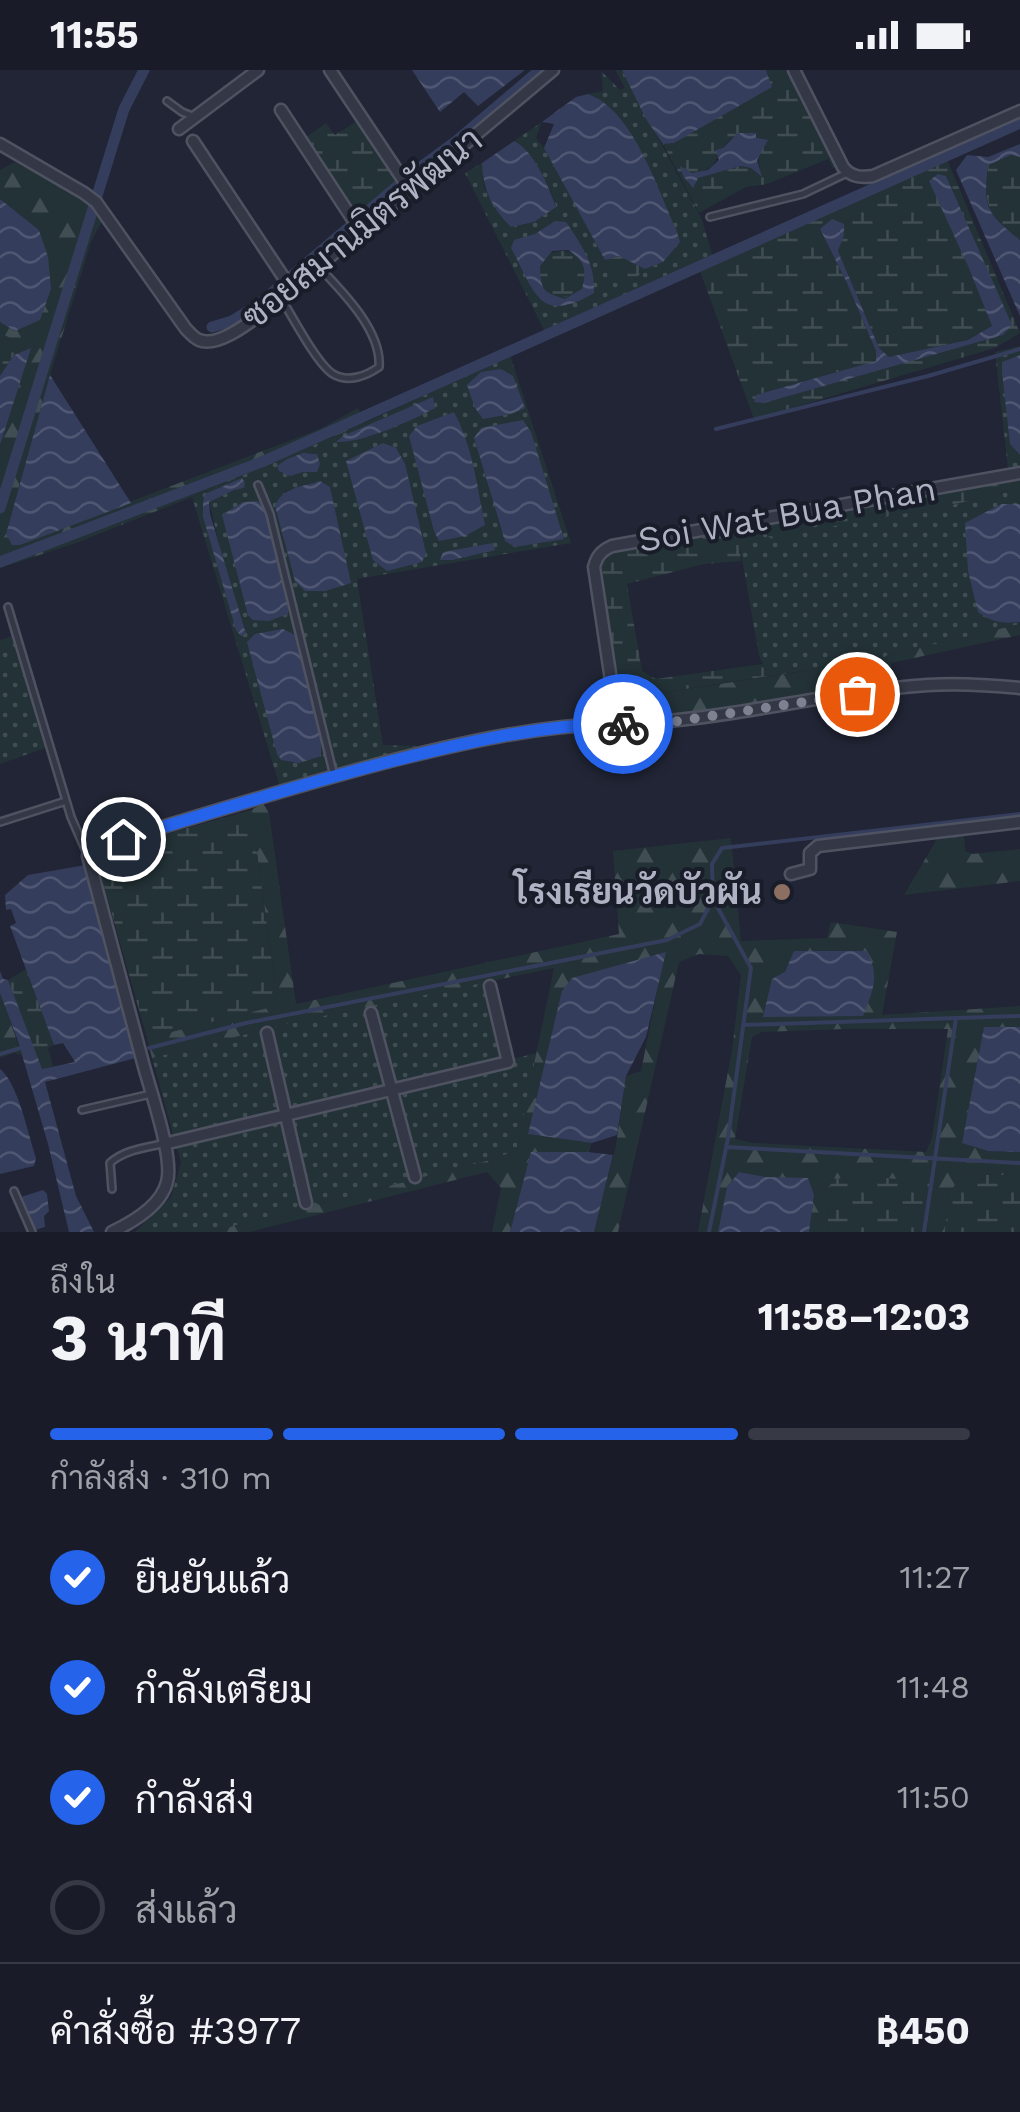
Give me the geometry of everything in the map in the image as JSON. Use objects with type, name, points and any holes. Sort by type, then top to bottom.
[{"type":"street","points":[[330,70],[410,190]]},
{"type":"street","name":"ซอยสมานมิตรพัฒนา","points":[[0,144],[96,202],[186,329],[200,341],[218,339],[236,331],[292,290],[553,70]]},
{"type":"street","points":[[794,70],[847,173],[864,178],[1020,111]]},
{"type":"street","points":[[179,130],[256,71]]},
{"type":"street","points":[[280,110],[360,232]]},
{"type":"street","points":[[194,141],[292,290]]},
{"type":"street","name":"Soi Wat Bua Phan","points":[[603,724],[613,711],[614,700],[594,579],[596,558],[603,550],[629,541],[1020,473]]},
{"type":"street","points":[[112,1232],[160,1197],[169,1169],[88,856],[104,846],[334,776],[470,741],[535,729],[672,722],[932,684],[1020,688]]},
{"type":"street","points":[[791,874],[810,870],[810,853],[818,846],[1020,822]]},
{"type":"street","points":[[164,1144],[508,1062],[490,986]]},
{"type":"street","points":[[371,1013],[415,1177]]},
{"type":"street","points":[[266,1033],[306,1203]]},
{"type":"lane","points":[[168,101],[196,117]]},
{"type":"lane","points":[[710,217],[804,194],[847,173]]},
{"type":"lane","points":[[282,298],[318,356],[334,374],[367,376],[379,367],[376,344],[348,298],[319,267]]},
{"type":"lane","points":[[258,485],[274,531],[334,776]]},
{"type":"lane","points":[[8,607],[66,801],[88,856]]},
{"type":"lane","points":[[0,822],[66,801]]},
{"type":"lane","points":[[82,1110],[152,1094]]},
{"type":"lane","points":[[112,1189],[110,1163],[130,1151],[164,1144]]},
{"type":"lane","points":[[14,1191],[32,1232]]},
{"type":"green space","points":[[615,70],[622,70],[702,220],[715,264],[548,338],[465,173],[482,163],[484,187],[511,227],[534,222],[556,206],[534,161],[514,141],[542,122],[536,138],[605,260],[608,273],[634,280],[645,269],[663,262],[596,97],[588,94],[603,91],[601,71],[620,90],[625,88]],"holes":[[[555,221],[588,260],[593,293],[535,234]]]},
{"type":"green space","points":[[766,70],[788,70],[838,167],[833,168],[828,159],[767,184],[746,187],[699,213],[663,144],[674,143],[769,76]],"holes":[[[738,133],[755,134],[761,176],[741,166],[698,178],[682,167],[692,173],[706,169]]]},
{"type":"green space","points":[[357,121],[404,189],[363,223],[305,138],[326,123],[335,135]]},
{"type":"green space","points":[[1011,155],[1020,157],[1020,240],[994,216],[988,201],[988,165]]},
{"type":"green space","points":[[946,157],[1020,333],[995,348],[754,419],[700,271]],"holes":[[[946,176],[1011,326],[1003,335],[764,403],[756,395],[876,361],[876,351],[820,230],[844,235],[838,251],[879,348],[889,357],[968,340],[992,326],[968,266]]]},
{"type":"green space","points":[[15,162],[73,194],[102,221],[91,242],[50,375],[6,533],[12,544],[320,429],[358,408],[365,423],[192,497],[0,568],[0,445],[30,349],[0,333],[0,322],[15,331],[39,230],[0,199],[0,170]]},
{"type":"green space","points":[[562,251],[579,257],[585,274],[579,291],[562,297],[545,291],[539,274],[545,257]]},
{"type":"green space","points":[[619,256],[645,269],[634,280],[617,280],[608,273],[605,260]]},
{"type":"green space","points":[[0,333],[31,348],[14,355],[0,376]]},
{"type":"green space","points":[[1020,346],[1020,355],[1002,362],[1010,444],[1020,455],[1020,466],[1008,469],[995,352]]},
{"type":"green space","points":[[510,355],[571,543],[357,579],[383,745],[417,746],[280,787],[192,497]],"holes":[[[523,420],[531,433],[564,539],[505,541],[474,438]],[[303,453],[317,454],[317,472],[304,472],[287,459]],[[320,481],[330,487],[350,583],[295,581],[285,491]],[[245,484],[244,488],[209,501],[241,636],[203,517],[206,494]]]},
{"type":"green space","points":[[1020,477],[1020,489],[947,506],[823,528],[821,522],[774,541],[762,531],[739,535],[741,561],[704,564],[627,584],[642,671],[656,679],[763,664],[769,676],[623,702],[598,565],[611,554],[631,546]]},
{"type":"green space","points":[[1020,489],[1020,504],[1001,504],[1010,623],[1020,624],[883,659],[769,676],[759,656],[738,535],[762,531],[795,535],[821,522],[824,527]]},
{"type":"green space","points":[[1020,624],[1020,635],[891,663],[893,681],[701,712],[626,718],[623,703],[635,697],[883,659]]},
{"type":"green space","points":[[13,636],[45,748],[0,764],[0,640]]},
{"type":"green space","points":[[263,803],[269,813],[296,1004],[619,934],[613,851],[731,838],[741,941],[827,938],[831,922],[897,932],[882,1015],[1020,1006],[1020,1027],[984,1028],[962,1142],[988,1151],[1020,1152],[1020,1177],[965,1171],[949,1194],[945,1232],[927,1232],[932,1182],[831,1179],[827,1232],[809,1232],[814,1195],[739,1172],[727,1187],[718,1232],[698,1232],[732,1050],[741,975],[728,956],[699,954],[679,962],[618,1232],[594,1232],[616,1145],[626,1076],[641,1071],[665,952],[528,1134],[592,1143],[588,1152],[531,1152],[510,1232],[492,1232],[501,1188],[487,1172],[249,1232],[210,1232],[516,1151],[554,968],[294,1022],[152,1058],[147,1038],[268,1007],[275,983],[251,810]],"holes":[[[948,1029],[932,1138],[926,1152],[735,1139],[752,1037],[762,1032]]]},
{"type":"green space","points":[[251,810],[275,984],[268,1008],[147,1038],[102,879],[101,861],[110,850]]},
{"type":"green space","points":[[964,836],[965,851],[972,854],[1020,849],[1020,881],[904,895],[937,839]]},
{"type":"green space","points":[[26,969],[54,1045],[48,1048],[53,1066],[42,1069],[8,980]]},
{"type":"green space","points":[[493,980],[512,1059],[537,1053],[516,1151],[210,1232],[135,1232],[171,1197],[181,1163],[152,1058],[293,1022]]},
{"type":"green space","points":[[0,993],[22,1055],[14,1053],[0,1058]]},
{"type":"green space","points":[[965,1171],[1020,1177],[1020,1232],[945,1232],[949,1193]]},
{"type":"green space","points":[[862,1176],[932,1182],[927,1232],[827,1232],[831,1179]]},
{"type":"water","points":[[412,70],[525,70],[478,106],[464,92],[440,112]]},
{"type":"water","points":[[622,70],[766,70],[772,87],[674,143],[663,144]]},
{"type":"water","points":[[588,94],[604,103],[631,133],[676,229],[680,242],[663,262],[645,269],[619,256],[605,260],[544,148],[554,124],[542,122],[576,97]]},
{"type":"water","points":[[738,133],[756,133],[756,138],[768,140],[757,160],[762,177],[741,166],[698,178],[693,188],[680,166],[692,173],[708,170],[719,160],[716,150]]},
{"type":"water","points":[[514,141],[534,161],[556,207],[534,222],[511,227],[490,198],[482,163]]},
{"type":"water","points":[[1020,144],[1020,157],[1011,155],[988,165],[986,191],[994,216],[1020,240],[1020,316],[956,170],[967,155],[988,157]]},
{"type":"water","points":[[938,174],[946,176],[1012,325],[1003,335],[764,403],[754,402],[756,395],[876,361],[876,351],[820,229],[832,219],[844,224],[838,251],[879,348],[889,357],[968,340],[992,326],[929,181]]},
{"type":"water","points":[[0,199],[39,230],[48,257],[51,289],[40,320],[15,331],[0,322]]},
{"type":"water","points":[[555,221],[566,222],[590,264],[594,293],[561,306],[540,299],[511,248],[514,240],[535,234]],"holes":[[[568,250],[583,266],[582,289],[565,299],[547,292],[542,285],[540,266],[552,251]]]},
{"type":"water","points":[[31,348],[0,445],[0,376],[14,355]]},
{"type":"water","points":[[1020,355],[1020,455],[1010,444],[1002,362]]},
{"type":"water","points":[[501,369],[513,376],[525,408],[483,419],[467,385],[481,372]]},
{"type":"water","points":[[50,375],[131,503],[12,545],[6,534]]},
{"type":"water","points":[[433,397],[435,408],[414,419],[372,435],[336,442],[343,436]]},
{"type":"water","points":[[454,412],[470,453],[485,525],[465,536],[439,541],[409,436],[417,426]]},
{"type":"water","points":[[523,420],[531,432],[564,539],[515,547],[505,541],[474,438],[481,428]]},
{"type":"water","points":[[383,443],[396,448],[405,464],[426,553],[422,562],[387,571],[373,560],[346,461]]},
{"type":"water","points":[[303,453],[317,454],[317,472],[290,476],[279,471],[277,466]]},
{"type":"water","points":[[242,478],[244,488],[209,502],[246,634],[241,636],[203,517],[203,502],[205,494]]},
{"type":"water","points":[[320,481],[330,487],[351,583],[325,591],[305,591],[295,581],[275,506],[288,491]]},
{"type":"water","points":[[258,501],[265,510],[288,604],[288,614],[269,621],[253,620],[248,615],[222,515],[243,502]]},
{"type":"water","points":[[1001,504],[1020,504],[1020,622],[997,622],[978,612],[968,571],[965,523]]},
{"type":"water","points":[[493,543],[495,550],[440,560],[443,552]]},
{"type":"water","points":[[283,629],[295,635],[321,740],[321,756],[299,763],[281,760],[277,754],[247,642],[255,634]]},
{"type":"water","points":[[86,865],[136,1058],[45,1082],[76,1196],[94,1232],[69,1232],[48,1144],[0,993],[0,971],[3,979],[8,980],[42,1069],[75,1062],[63,1043],[54,1045],[10,926],[16,923],[11,909],[6,910],[5,895],[28,875]]},
{"type":"water","points":[[794,951],[867,951],[874,976],[863,1016],[763,1017],[772,979],[785,972]]},
{"type":"water","points":[[666,952],[646,1037],[626,1076],[617,1135],[592,1143],[528,1134],[562,991],[572,978]]},
{"type":"water","points":[[984,1027],[1020,1027],[1020,1152],[988,1151],[962,1143]]},
{"type":"water","points":[[0,1069],[17,1097],[36,1158],[34,1166],[0,1174]]},
{"type":"water","points":[[531,1152],[613,1155],[594,1232],[510,1232]]},
{"type":"water","points":[[739,1172],[808,1178],[814,1195],[809,1232],[718,1232],[727,1187]]},
{"type":"water","points":[[43,1190],[49,1211],[44,1216],[45,1227],[35,1230],[21,1197]]},
{"type":"waterway","points":[[0,508],[124,109],[144,70]]},
{"type":"waterway","points":[[212,327],[255,307],[540,70]]},
{"type":"waterway","points":[[0,562],[264,461],[1020,123]]},
{"type":"waterway","points":[[716,429],[1020,349]]},
{"type":"waterway","points":[[709,1232],[728,1138],[751,968],[713,899],[712,864],[722,848],[1020,814]]},
{"type":"waterway","points":[[149,1048],[246,1023],[667,940],[700,924],[713,899]]},
{"type":"waterway","points":[[743,1025],[1020,1016]]},
{"type":"waterway","points":[[924,1232],[956,1018]]},
{"type":"waterway","points":[[0,1054],[24,1047]]},
{"type":"waterway","points":[[726,1147],[1020,1163]]},
{"type":"way so far","points":[[623,724],[672,722],[857,694]]},
{"type":"place","name":"โรงเรียนวัดบัวผัน","points":[[782,892]]},
{"type":"route","points":[[123,839],[334,776],[470,741],[535,729],[623,724]]}]
